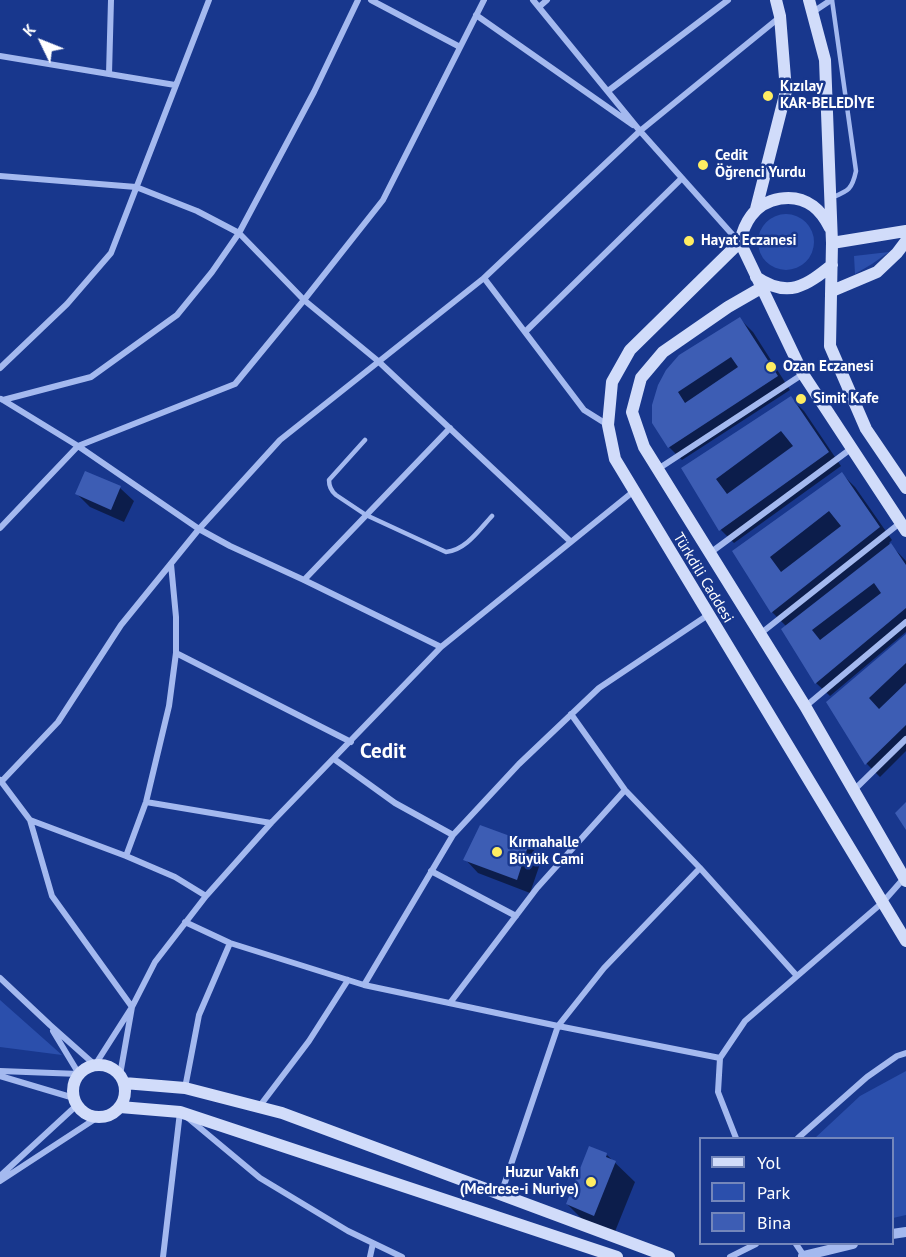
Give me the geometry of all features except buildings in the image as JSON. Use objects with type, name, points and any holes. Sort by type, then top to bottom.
[{"type":"main road","points":[[756,210],[786,91],[780,16],[776,0]]},
{"type":"main road","points":[[809,0],[825,60],[832,237],[830,346],[866,429],[906,488]]},
{"type":"main road","points":[[832,237],[823,215],[812,205],[798,199],[783,198],[769,201],[756,210],[749,218],[740,242],[803,374],[903,527]]},
{"type":"main road","points":[[832,237],[861,239],[906,231]]},
{"type":"main road","points":[[832,291],[877,272],[906,241]]},
{"type":"main road","name":"Türkdili Caddesi","points":[[740,242],[630,350],[612,382],[608,425],[615,459],[906,941]]},
{"type":"main road","points":[[759,283],[777,288],[804,285],[832,265]]},
{"type":"main road","name":"Türkdili Caddesi","points":[[759,283],[663,352],[641,378],[632,412],[644,447],[806,706],[905,878]]},
{"type":"main road","points":[[95,1065],[105,1065],[113,1069],[122,1079],[125,1092],[120,1107],[114,1113],[106,1116],[90,1116],[82,1112],[75,1102],[73,1090],[75,1081],[87,1068],[95,1065]]},
{"type":"main road","points":[[122,1079],[185,1088],[282,1113],[669,1257]]},
{"type":"main road","points":[[120,1107],[180,1112],[617,1257]]},
{"type":"street","points":[[109,74],[111,0]]},
{"type":"street","points":[[0,368],[67,304],[111,253],[209,0]]},
{"type":"street","points":[[2,399],[91,377],[177,315],[212,272],[239,233],[314,92],[358,0]]},
{"type":"street","points":[[371,0],[460,47]]},
{"type":"street","points":[[0,528],[78,446],[235,384],[383,200],[484,0]]},
{"type":"street","points":[[533,0],[640,131],[740,242]]},
{"type":"street","points":[[539,7],[547,0]]},
{"type":"street","points":[[608,91],[728,0]]},
{"type":"street","points":[[812,13],[831,0]]},
{"type":"street","points":[[476,15],[640,131]]},
{"type":"street","points":[[122,1079],[132,1007],[52,896],[30,820],[1,780],[58,722],[121,625],[199,529],[280,440],[484,278],[640,131],[780,16]]},
{"type":"street","points":[[0,56],[175,85]]},
{"type":"street","points":[[0,176],[136,187],[197,211],[239,233],[304,300],[378,361],[571,543]]},
{"type":"street","points":[[525,332],[682,178]]},
{"type":"street","points":[[484,278],[584,410],[608,425]]},
{"type":"street","points":[[657,469],[803,374]]},
{"type":"street","points":[[2,399],[78,446],[199,529],[441,647]]},
{"type":"street","points":[[304,580],[450,428]]},
{"type":"street","points":[[710,553],[852,448]]},
{"type":"street","points":[[0,978],[95,1065],[132,1007],[155,962],[206,896],[271,823],[441,647],[634,491]]},
{"type":"street","points":[[760,634],[903,527]]},
{"type":"street","points":[[126,856],[146,802],[169,706],[176,653],[177,617],[171,564]]},
{"type":"street","points":[[364,985],[453,836],[519,764],[599,688],[708,615]]},
{"type":"street","points":[[806,706],[906,621]]},
{"type":"street","points":[[176,653],[351,742]]},
{"type":"street","points":[[571,714],[624,790],[700,868],[797,976]]},
{"type":"street","points":[[854,790],[906,739]]},
{"type":"street","points":[[334,759],[395,803],[453,836]]},
{"type":"street","points":[[450,1003],[537,888],[624,790]]},
{"type":"street","points":[[146,802],[271,823]]},
{"type":"street","points":[[30,820],[175,877],[206,896]]},
{"type":"street","points":[[501,1195],[558,1026],[604,968],[700,868]]},
{"type":"street","points":[[431,871],[516,916]]},
{"type":"street","points":[[736,1137],[718,1092],[720,1058],[745,1021],[883,902],[905,878]]},
{"type":"street","points":[[185,922],[230,943],[364,985],[720,1058]]},
{"type":"street","points":[[185,1088],[199,1016],[230,943]]},
{"type":"street","points":[[259,1107],[309,1041],[348,980]]},
{"type":"street","points":[[50,1025],[80,1074]]},
{"type":"street","points":[[799,1137],[867,1077],[897,1056],[906,1053]]},
{"type":"street","points":[[0,1071],[80,1074]]},
{"type":"street","points":[[0,1076],[75,1102],[0,1176]]},
{"type":"street","points":[[180,1112],[260,1178],[348,1231],[402,1257]]},
{"type":"street","points":[[163,1257],[180,1112]]},
{"type":"street","points":[[0,1181],[98,1117]]},
{"type":"street","points":[[370,1257],[373,1243]]},
{"type":"street","points":[[730,1257],[754,1245]]},
{"type":"street","points":[[804,1257],[849,1245]]},
{"type":"lane","points":[[831,0],[856,171],[854,182],[848,191],[831,198]]},
{"type":"lane","points":[[364,440],[329,480],[332,492],[366,515],[446,552],[454,551],[464,545],[492,516]]},
{"type":"green space","points":[[786,214],[797,216],[806,222],[812,231],[814,242],[812,253],[806,262],[797,268],[786,270],[775,268],[766,262],[760,253],[758,242],[760,231],[766,222],[775,216]]},
{"type":"green space","points":[[889,252],[872,264],[855,274],[854,256]]},
{"type":"green space","points":[[0,1000],[62,1055],[0,1047]]},
{"type":"green space","points":[[906,1071],[906,1215],[894,1218],[894,1137],[816,1137],[860,1096]]},
{"type":"place","name":"Kızılay KAR-BELEDİYE","points":[[768,96]]},
{"type":"place","name":"Cedit Öğrenci Yurdu","points":[[703,165]]},
{"type":"place","name":"Hayat Eczanesi","points":[[689,241]]},
{"type":"place","name":"Ozan Eczanesi","points":[[771,367]]},
{"type":"place","name":"Simit Kafe","points":[[801,399]]},
{"type":"place","name":"Kırmahalle Büyük Cami","points":[[497,852]]},
{"type":"place","name":"Huzur Vakfı (Medrese-i Nuriye)","points":[[591,1182]]},
{"type":"district","name":"Cedit","points":[[383,752]]}]
